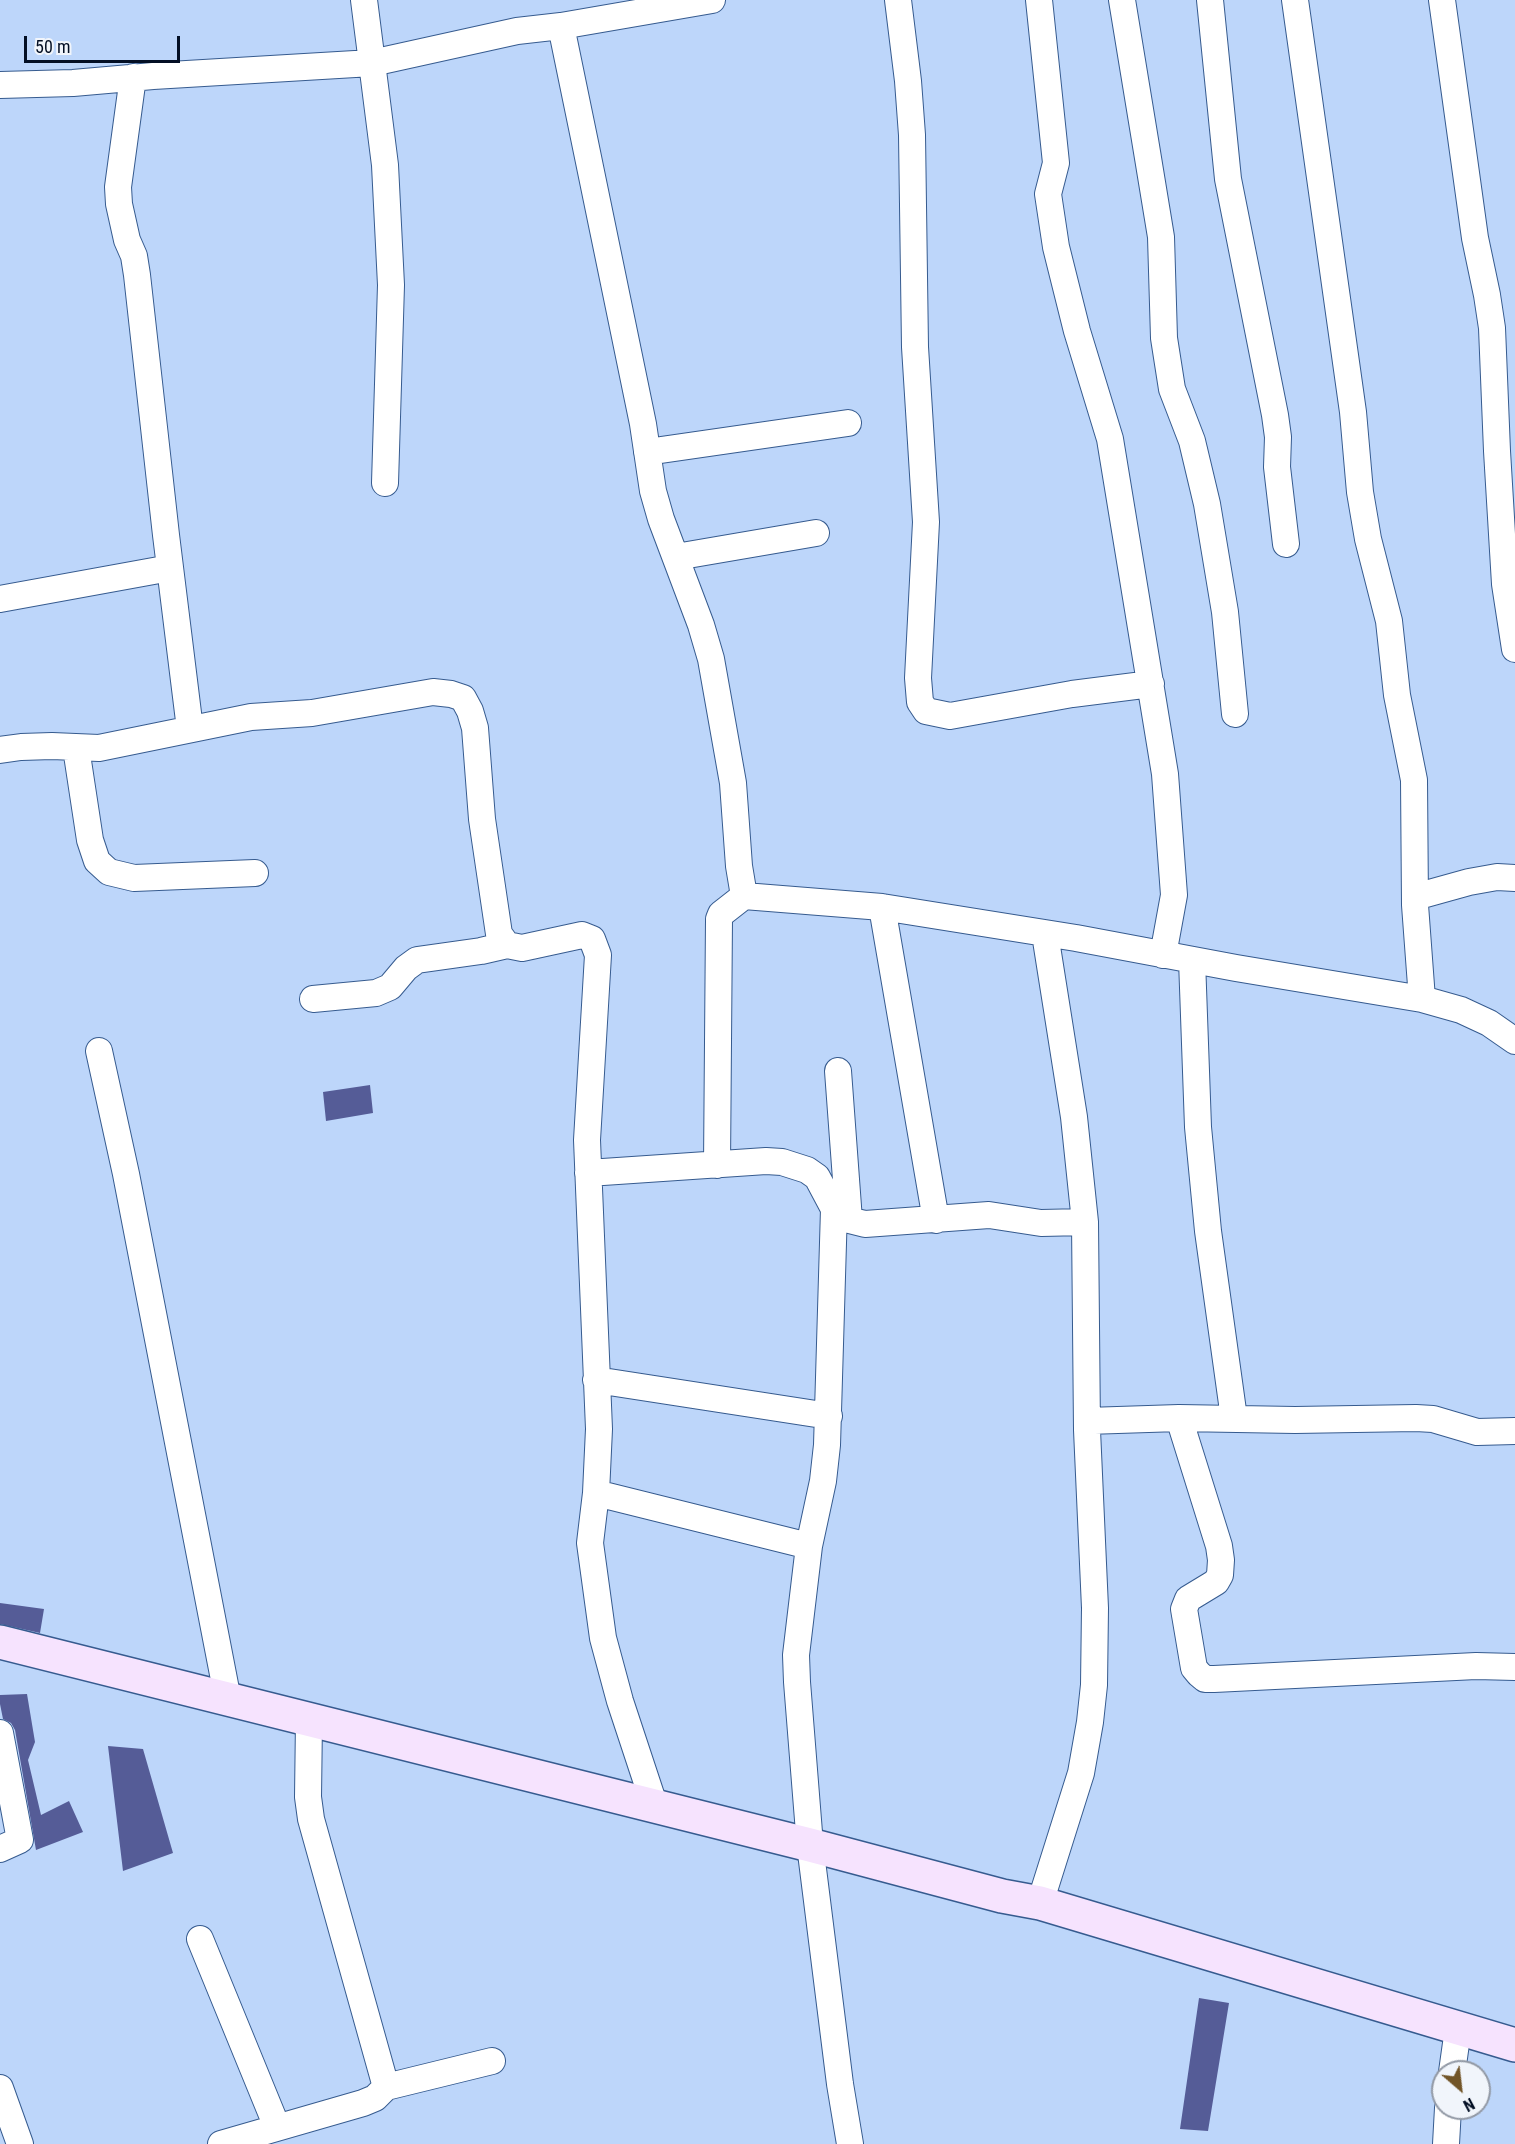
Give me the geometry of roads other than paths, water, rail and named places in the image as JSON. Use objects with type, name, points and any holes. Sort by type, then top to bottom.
[{"type":"main road","points":[[0,1642],[810,1845],[1002,1896],[1040,1903],[1515,2045]]},
{"type":"street","points":[[364,0],[385,165],[391,285],[385,483]]},
{"type":"street","points":[[0,85],[73,83],[133,77],[372,63],[517,31],[561,26],[712,0]]},
{"type":"street","points":[[897,0],[908,81],[912,135],[915,347],[926,522],[918,678],[920,702],[926,711],[950,716],[1072,694],[1151,684]]},
{"type":"street","points":[[1039,0],[1056,163],[1048,194],[1056,247],[1077,331],[1110,439],[1165,774],[1174,895],[1163,955]]},
{"type":"street","points":[[1122,0],[1161,237],[1164,338],[1172,389],[1192,441],[1207,504],[1226,612],[1235,714]]},
{"type":"street","points":[[1210,0],[1228,179],[1275,415],[1278,437],[1277,467],[1286,544]]},
{"type":"street","points":[[1294,0],[1353,412],[1360,492],[1368,539],[1389,621],[1397,695],[1414,780],[1415,897],[1422,999]]},
{"type":"street","points":[[1442,0],[1475,237],[1488,295],[1492,328],[1505,584],[1515,649]]},
{"type":"street","points":[[561,26],[653,491],[702,625],[711,659],[733,783],[739,866],[744,896]]},
{"type":"street","points":[[133,77],[118,187],[119,204],[136,266],[190,729]]},
{"type":"street","points":[[647,452],[848,423]]},
{"type":"street","points":[[676,557],[816,533]]},
{"type":"street","points":[[0,599],[170,568]]},
{"type":"street","points":[[0,750],[42,746],[99,748],[251,717],[312,713],[433,693],[451,694],[463,698],[476,728],[482,819],[499,934],[507,945]]},
{"type":"street","points":[[76,748],[90,840],[97,861],[110,872],[134,878],[255,873]]},
{"type":"street","points":[[1415,897],[1469,882],[1515,878]]},
{"type":"street","points":[[717,1164],[719,920],[721,914],[744,896],[882,907],[1422,999],[1461,1010],[1488,1023],[1515,1041]]},
{"type":"street","points":[[882,907],[936,1220]]},
{"type":"street","points":[[1040,1903],[1081,1773],[1094,1685],[1095,1608],[1087,1421],[1085,1222],[1074,1117],[1045,934]]},
{"type":"street","points":[[313,999],[376,993],[390,987],[406,968],[417,960],[507,945],[522,948],[582,935],[592,939],[598,955],[588,1121],[588,1173],[599,1429],[596,1493],[590,1543],[603,1638],[620,1701],[655,1807]]},
{"type":"street","points":[[1192,960],[1198,1127],[1208,1231],[1234,1418]]},
{"type":"street","points":[[99,1051],[126,1174],[228,1700]]},
{"type":"street","points":[[838,1071],[842,1215],[829,1416],[823,1481],[809,1546],[796,1655],[810,1845],[840,2085],[850,2144]]},
{"type":"street","points":[[588,1173],[766,1161],[782,1162],[807,1170],[821,1183],[842,1215],[865,1224],[989,1215],[1041,1223],[1085,1222]]},
{"type":"street","points":[[596,1380],[829,1416]]},
{"type":"street","points":[[1087,1421],[1179,1418],[1295,1420],[1416,1418],[1433,1419],[1477,1432],[1515,1431]]},
{"type":"street","points":[[1179,1418],[1219,1545],[1221,1560],[1220,1575],[1216,1582],[1188,1599],[1184,1609],[1194,1668],[1199,1674],[1205,1678],[1214,1679],[1476,1666],[1515,1667]]},
{"type":"street","points":[[596,1493],[809,1546]]},
{"type":"street","points":[[309,1720],[310,1819],[386,2087]]},
{"type":"street","points":[[0,1733],[20,1840],[0,1849]]},
{"type":"street","points":[[200,1939],[266,2134]]},
{"type":"street","points":[[1454,2060],[1458,2029]]},
{"type":"street","points":[[221,2144],[266,2134],[363,2103],[375,2098],[386,2087],[492,2061]]},
{"type":"street","points":[[0,2088],[20,2144]]},
{"type":"street","points":[[1446,2144],[1447,2120]]}]
